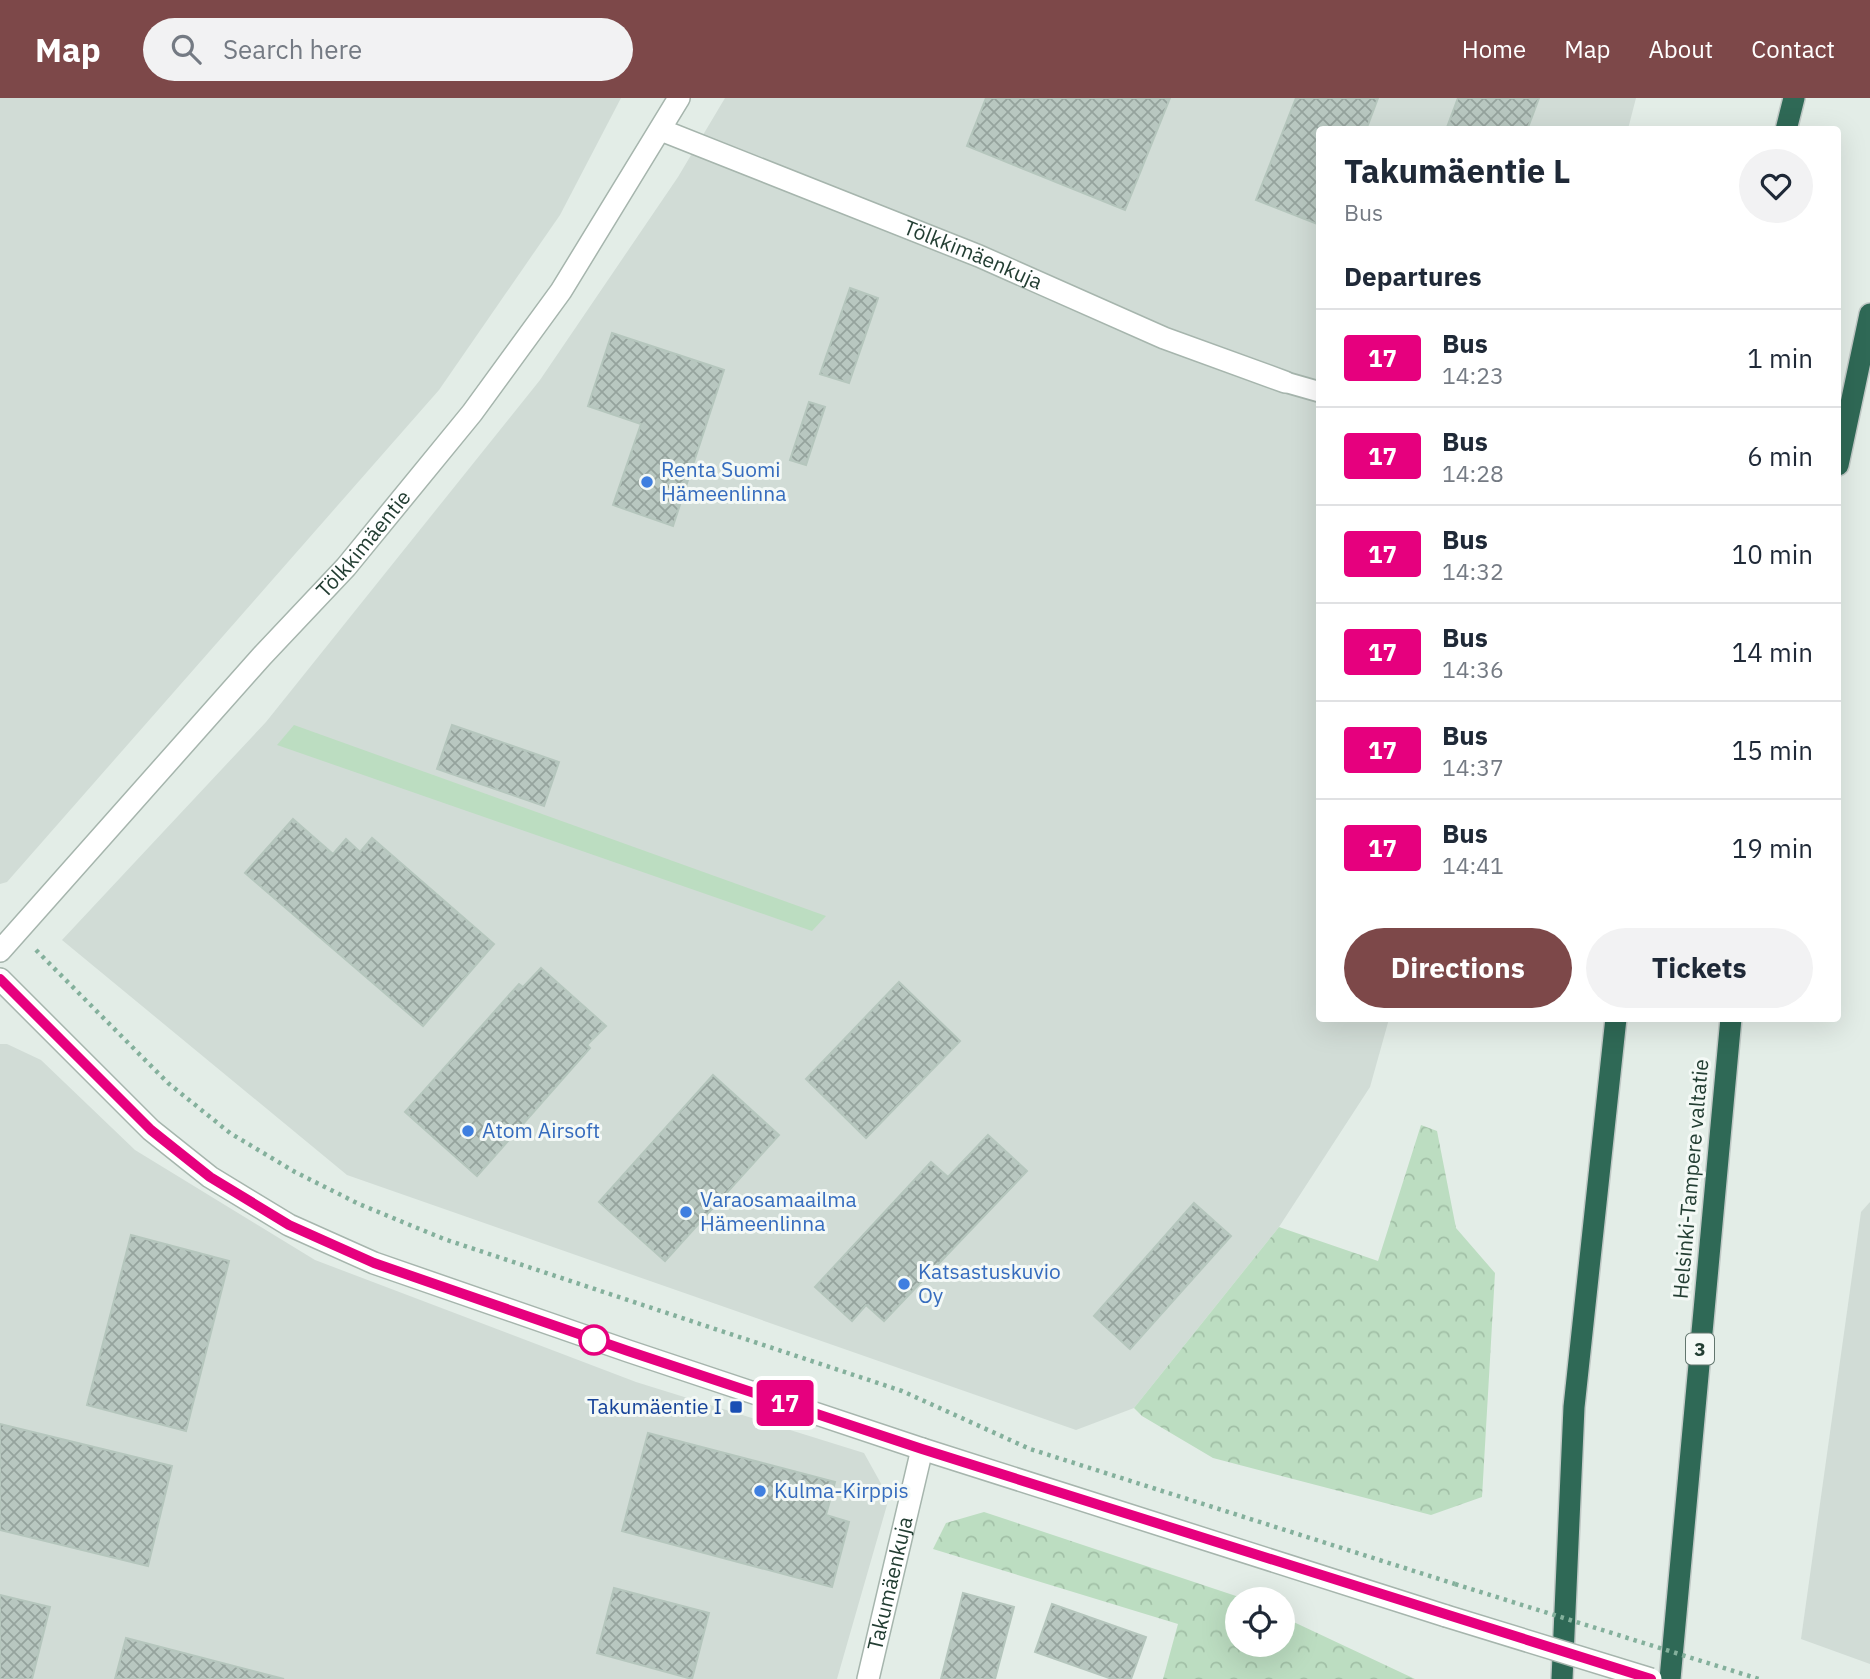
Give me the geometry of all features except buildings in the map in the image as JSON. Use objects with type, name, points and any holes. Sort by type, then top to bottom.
[{"type":"highway","points":[[1787,126],[1794,98]]},
{"type":"highway","points":[[1841,451],[1870,314]]},
{"type":"highway","points":[[1562,1679],[1574,1407],[1616,1022]]},
{"type":"highway","name":"Helsinki-Tampere valtatie","points":[[1670,1679],[1731,1022]]},
{"type":"street","name":"Tölkkimäentie","points":[[0,951],[262,656],[346,566],[472,414],[561,291],[679,98]]},
{"type":"street","name":"Tölkkimäenkuja","points":[[661,130],[979,256],[1164,338],[1284,382]]},
{"type":"street","points":[[0,979],[151,1130],[210,1177],[289,1225],[374,1263],[922,1449],[1651,1679]]},
{"type":"street","name":"Takumäenkuja","points":[[868,1679],[922,1449]]},
{"type":"lane","points":[[1284,382],[1316,391]]},
{"type":"path","points":[[17,930],[167,1083],[230,1133],[295,1172],[359,1204],[444,1239],[902,1391],[1030,1449],[1759,1679]]},
{"type":"shaded area","points":[[0,98],[621,98],[560,215],[439,390],[7,882],[0,884]]},
{"type":"shaded area","points":[[725,98],[1636,98],[1629,126],[1316,126],[1316,1022],[1388,1022],[1370,1087],[1279,1227],[1134,1408],[1076,1430],[347,1175],[62,940],[266,722],[540,380],[678,177]]},
{"type":"shaded area","points":[[0,1044],[7,1044],[41,1060],[135,1150],[315,1260],[636,1382],[864,1453],[889,1498],[837,1679],[0,1679]]},
{"type":"shaded area","points":[[1870,1202],[1870,1664],[1801,1639],[1861,1212]]},
{"type":"green space","points":[[294,725],[826,916],[812,931],[277,745]]},
{"type":"green space","points":[[1421,1125],[1437,1131],[1456,1228],[1495,1273],[1482,1497],[1431,1515],[1213,1458],[1142,1416],[1134,1408],[1279,1227],[1378,1261]]},
{"type":"green space","points":[[984,1512],[1225,1592],[1225,1657],[1295,1657],[1295,1623],[1415,1679],[1163,1679],[1178,1624],[933,1549],[946,1523]]},
{"type":"bus line","name":"17","points":[[0,979],[151,1130],[210,1177],[289,1225],[374,1263],[922,1449],[1651,1679]]},
{"type":"place","name":"Renta Suomi Hämeenlinna","points":[[647,482]]},
{"type":"place","name":"Atom Airsoft","points":[[468,1131]]},
{"type":"place","name":"Varaosamaailma Hämeenlinna","points":[[686,1212]]},
{"type":"place","name":"Katsastuskuvio Oy","points":[[904,1284]]},
{"type":"place","name":"Takumäentie I","points":[[736,1407]]},
{"type":"place","name":"Kulma-Kirppis","points":[[760,1491]]}]
